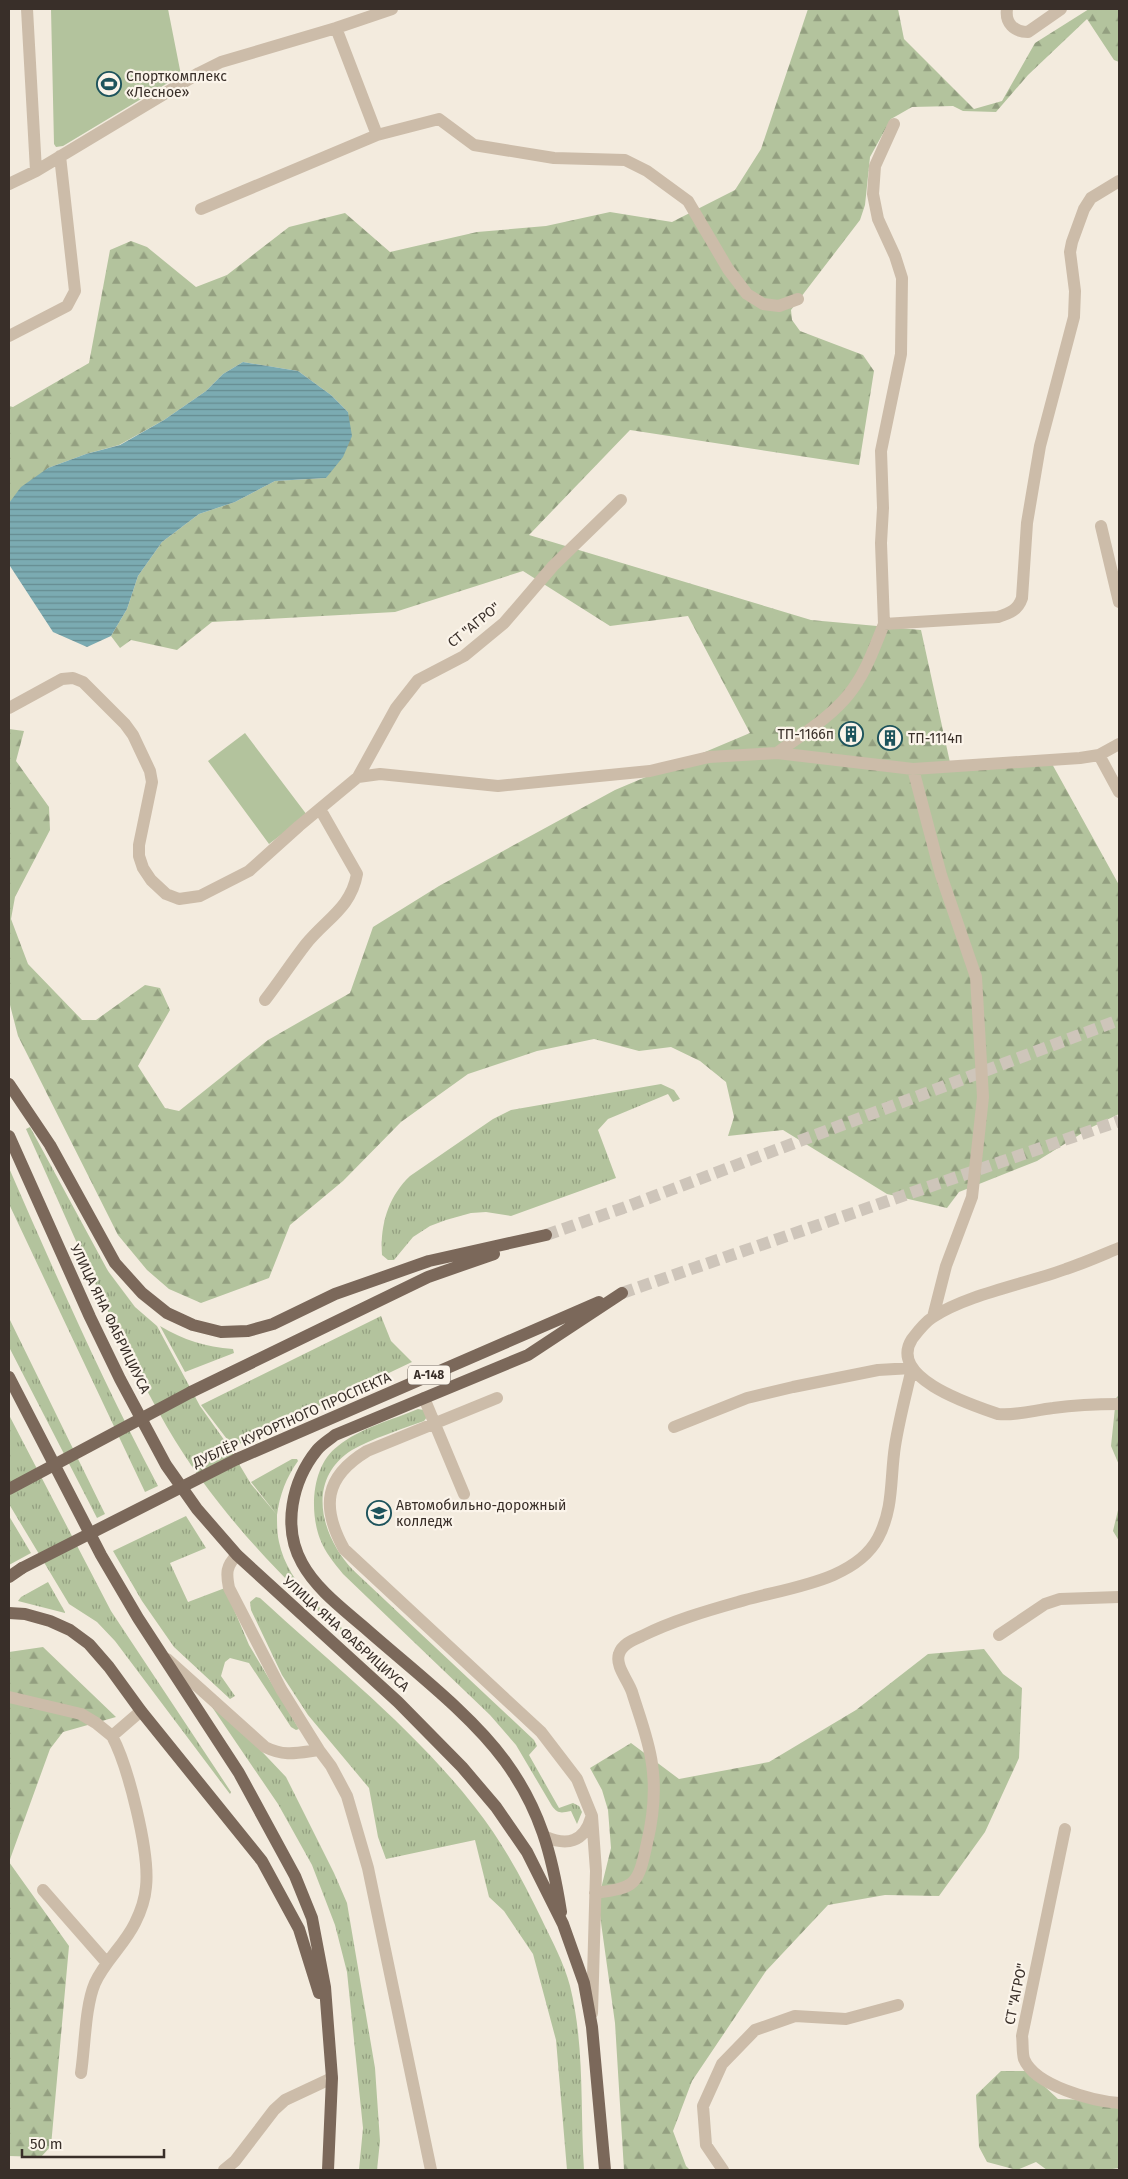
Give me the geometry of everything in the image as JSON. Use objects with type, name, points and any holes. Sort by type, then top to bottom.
[{"type":"main road","points":[[9,1084],[50,1145],[115,1263],[142,1293],[167,1313],[193,1325],[221,1332],[248,1331],[273,1324],[335,1294],[428,1261],[546,1235],[428,1277],[191,1392],[9,1489]]},
{"type":"main road","name":"УЛИЦА ЯНА ФАБРИЦИУСА","points":[[9,1136],[90,1317],[166,1465],[197,1509],[237,1555],[398,1702],[468,1774],[496,1807],[527,1852],[563,1924],[584,1983],[592,2027],[605,2170]]},
{"type":"main road","name":"ДУБЛЁР КУРОРТНОГО ПРОСПЕКТА","points":[[9,1577],[22,1568],[237,1459],[595,1303],[622,1293],[528,1355],[424,1398]]},
{"type":"main road","points":[[9,1377],[101,1555],[160,1652],[239,1773],[295,1876],[312,1918],[325,1987],[332,2078],[328,2170]]},
{"type":"main road","name":"А-148","points":[[424,1398],[334,1435],[318,1449],[305,1468],[294,1494],[291,1517],[292,1539],[302,1564],[317,1584],[338,1606],[472,1723],[500,1754],[528,1798],[546,1837],[552,1858],[563,1924]]},
{"type":"main road","points":[[9,1614],[25,1614],[50,1621],[76,1634],[89,1644],[266,1869],[299,1928],[328,2024]]},
{"type":"street","points":[[27,9],[36,171]]},
{"type":"street","points":[[9,184],[36,171],[198,73],[221,62],[336,28],[392,9]]},
{"type":"street","points":[[1007,9],[1008,23],[1017,30],[1028,32],[1061,9]]},
{"type":"street","points":[[336,28],[377,135]]},
{"type":"street","points":[[201,209],[377,135],[439,120],[474,146],[554,158],[625,160],[647,172],[688,201],[728,269],[747,294],[763,304],[779,306],[798,299]]},
{"type":"street","points":[[777,753],[825,718],[849,694],[866,667],[884,624],[881,451],[901,354],[902,278],[895,256],[878,219],[873,194],[875,166],[894,124]]},
{"type":"street","points":[[9,336],[68,306],[75,292],[60,156]]},
{"type":"street","points":[[884,624],[998,617],[1009,614],[1019,607],[1022,598],[1027,523],[1040,446],[1074,317],[1075,291],[1070,252],[1072,242],[1084,209],[1091,198],[1119,181]]},
{"type":"street","name":"СТ \"АГРО\"","points":[[358,778],[408,690],[418,680],[464,656],[504,623],[553,566],[621,500]]},
{"type":"street","points":[[1101,526],[1119,602]]},
{"type":"street","points":[[9,708],[62,679],[73,678],[83,682],[125,724],[133,735],[150,771],[152,782],[139,845],[139,856],[143,868],[151,880],[166,894],[179,899],[200,896],[249,871],[358,778],[380,774],[498,786],[650,770],[708,757],[777,753],[913,769],[1080,758],[1099,755],[1119,744]]},
{"type":"street","points":[[1099,755],[1119,792]]},
{"type":"street","points":[[913,769],[941,875],[976,977],[984,1097],[972,1197],[946,1266],[933,1317]]},
{"type":"street","points":[[265,1000],[307,943],[347,902],[355,885],[357,874],[320,809]]},
{"type":"street","points":[[1119,1248],[1066,1269],[968,1301],[933,1317],[918,1331],[910,1343],[908,1357],[912,1368],[921,1378],[939,1390],[998,1414],[1007,1415],[1054,1408],[1119,1404]]},
{"type":"street","points":[[674,1427],[747,1398],[878,1370],[912,1368]]},
{"type":"street","points":[[595,1893],[620,1891],[632,1884],[641,1870],[653,1815],[652,1764],[629,1683],[618,1663],[619,1654],[624,1645],[654,1630],[738,1602],[808,1584],[844,1570],[862,1557],[877,1539],[888,1516],[895,1447],[912,1368]]},
{"type":"street","points":[[424,1398],[464,1494]]},
{"type":"street","points":[[497,1398],[367,1451],[351,1461],[337,1477],[330,1495],[329,1513],[335,1533],[344,1549],[541,1732],[577,1780],[592,1816],[596,1871],[592,2027]]},
{"type":"street","points":[[237,1555],[226,1573],[229,1588],[281,1689],[331,1766],[348,1796],[368,1868],[431,2170]]},
{"type":"street","points":[[999,1635],[1045,1604],[1060,1599],[1119,1597]]},
{"type":"street","points":[[160,1652],[265,1747],[278,1753],[289,1754],[319,1750]]},
{"type":"street","points":[[9,1697],[81,1714],[112,1736],[121,1755],[139,1821],[146,1885],[144,1901],[135,1924],[95,1983],[90,2000],[81,2073]]},
{"type":"street","points":[[112,1736],[142,1711]]},
{"type":"street","points":[[546,1837],[559,1843],[568,1842],[582,1836],[589,1826],[592,1816]]},
{"type":"street","name":"СТ \"АГРО\"","points":[[1065,1829],[1022,2036],[1024,2059],[1037,2075],[1068,2092],[1119,2103]]},
{"type":"street","points":[[43,1890],[107,1963]]},
{"type":"street","points":[[723,2170],[706,2145],[703,2106],[722,2064],[755,2030],[795,2016],[846,2019],[898,2005]]},
{"type":"street","points":[[224,2170],[234,2161],[274,2110],[285,2100],[332,2078]]},
{"type":"green space","name":"Спорткомплекс «Лесное»","points":[[51,9],[168,9],[181,75],[63,146],[56,147],[54,144]]},
{"type":"green space","points":[[808,9],[898,9],[904,39],[974,109],[1002,101],[1035,43],[1089,9],[1119,9],[1119,62],[1114,60],[1087,19],[1028,75],[996,112],[963,111],[953,106],[912,107],[891,119],[870,157],[865,205],[860,220],[791,310],[792,320],[800,331],[863,355],[874,371],[859,465],[630,430],[529,535],[811,620],[921,630],[951,767],[1051,762],[1119,885],[1119,1114],[1092,1127],[1037,1161],[959,1192],[947,1208],[887,1194],[783,1130],[728,1136],[734,1117],[726,1082],[700,1061],[671,1047],[639,1051],[594,1039],[537,1051],[468,1074],[401,1122],[343,1181],[290,1225],[269,1278],[201,1303],[169,1289],[147,1270],[118,1235],[18,1036],[9,1001],[9,729],[24,731],[16,761],[49,807],[50,830],[15,897],[11,919],[28,964],[82,1020],[96,1020],[145,985],[160,988],[170,1010],[138,1066],[165,1108],[179,1111],[268,1040],[350,993],[373,927],[439,886],[615,790],[750,733],[688,616],[610,626],[523,571],[395,612],[212,622],[177,650],[131,640],[120,648],[111,636],[127,609],[138,576],[162,542],[199,514],[235,502],[275,481],[326,478],[348,412],[331,395],[298,371],[243,362],[223,374],[206,391],[164,420],[119,445],[86,454],[48,468],[9,503],[9,406],[13,407],[89,363],[110,250],[131,241],[147,247],[196,287],[227,275],[289,227],[345,213],[390,252],[477,232],[546,226],[610,212],[672,222],[735,190],[761,149]]},
{"type":"green space","points":[[245,733],[307,815],[269,844],[208,761]]},
{"type":"green space","points":[[661,1084],[674,1090],[680,1099],[673,1102],[668,1094],[608,1119],[598,1130],[616,1178],[511,1216],[486,1212],[471,1213],[446,1220],[430,1226],[413,1237],[394,1260],[388,1260],[382,1255],[384,1222],[391,1202],[402,1184],[410,1176],[493,1119],[511,1110]]},
{"type":"green space","points":[[30,1127],[108,1271],[135,1307],[157,1326],[200,1406],[227,1444],[251,1484],[277,1515],[279,1542],[291,1573],[312,1600],[363,1646],[350,1638],[323,1615],[264,1556],[229,1516],[181,1450],[148,1392],[111,1318],[26,1129]]},
{"type":"green space","points":[[9,1168],[99,1368],[158,1486],[145,1492],[9,1204]]},
{"type":"green space","points":[[381,1316],[391,1341],[412,1362],[233,1447],[201,1405]]},
{"type":"green space","points":[[9,1318],[105,1514],[97,1518],[9,1347]]},
{"type":"green space","points":[[160,1326],[195,1342],[213,1347],[233,1349],[234,1353],[185,1372]]},
{"type":"green space","points":[[1119,1395],[1119,1465],[1111,1446],[1116,1398]]},
{"type":"green space","points":[[418,1409],[424,1410],[427,1417],[424,1421],[360,1446],[337,1462],[328,1477],[323,1492],[326,1525],[342,1556],[353,1570],[534,1740],[537,1746],[529,1755],[559,1808],[573,1803],[579,1806],[582,1812],[577,1824],[571,1811],[560,1812],[552,1806],[516,1745],[490,1715],[343,1574],[327,1553],[320,1539],[315,1515],[315,1489],[318,1476],[329,1454],[356,1434]]},
{"type":"green space","points":[[9,1415],[111,1611],[231,1792],[230,1794],[115,1641],[97,1622],[69,1604],[9,1504]]},
{"type":"green space","points":[[292,1459],[297,1459],[298,1461],[284,1486],[277,1515],[251,1482]]},
{"type":"green space","points":[[1119,1506],[1119,1541],[1113,1531]]},
{"type":"green space","points":[[9,1516],[31,1553],[9,1565]]},
{"type":"green space","points":[[186,1516],[206,1548],[170,1563],[188,1602],[225,1588],[249,1645],[299,1729],[296,1730],[291,1727],[249,1663],[230,1658],[225,1662],[221,1676],[235,1696],[230,1699],[174,1647],[142,1601],[113,1551]]},
{"type":"green space","points":[[48,1582],[65,1613],[18,1601],[21,1597]]},
{"type":"green space","points":[[256,1597],[260,1598],[372,1698],[425,1750],[474,1806],[494,1833],[511,1861],[554,1944],[570,1986],[575,2009],[580,2055],[584,2170],[567,2170],[556,2040],[533,1954],[504,1911],[489,1897],[475,1840],[386,1859],[378,1837],[369,1788],[308,1715],[282,1675],[251,1610],[250,1602]]},
{"type":"green space","points":[[43,1647],[116,1717],[63,1732],[50,1749],[9,1862],[9,1652]]},
{"type":"green space","points":[[984,1649],[1003,1674],[1022,1688],[1019,1758],[985,1832],[939,1896],[885,1895],[828,1905],[766,1971],[692,2081],[673,2131],[686,2166],[690,2170],[624,2170],[615,2023],[598,1901],[611,1848],[608,1810],[602,1790],[590,1768],[631,1743],[679,1779],[769,1762],[856,1710],[928,1654]]},
{"type":"green space","points":[[214,1701],[286,1777],[347,1903],[375,2068],[380,2141],[377,2170],[359,2170],[363,2128],[347,1972],[335,1925],[312,1865],[278,1804],[212,1707]]},
{"type":"green space","points":[[9,1862],[69,1946],[51,2146],[41,2157],[9,2156]]},
{"type":"green space","points":[[1001,2071],[1028,2071],[1058,2099],[1119,2101],[1119,2168],[1106,2170],[1047,2170],[1036,2162],[1017,2170],[987,2162],[979,2147],[976,2095]]},
{"type":"water","points":[[243,362],[298,371],[331,395],[348,412],[352,436],[343,457],[326,478],[275,481],[235,502],[199,514],[162,542],[138,576],[127,609],[111,636],[87,647],[53,632],[10,566],[9,503],[21,487],[48,468],[86,454],[120,445],[164,420],[206,391],[223,374]]},
{"type":"tunnel","points":[[546,1235],[623,1208],[1119,1020]]},
{"type":"tunnel","points":[[622,1293],[1119,1121]]},
{"type":"place","name":"Спорткомплекс «Лесное»","points":[[109,84]]},
{"type":"place","name":"ТП-1166п","points":[[851,734]]},
{"type":"place","name":"ТП-1114п","points":[[890,738]]},
{"type":"place","name":"Автомобильно-дорожный колледж","points":[[379,1513]]}]
